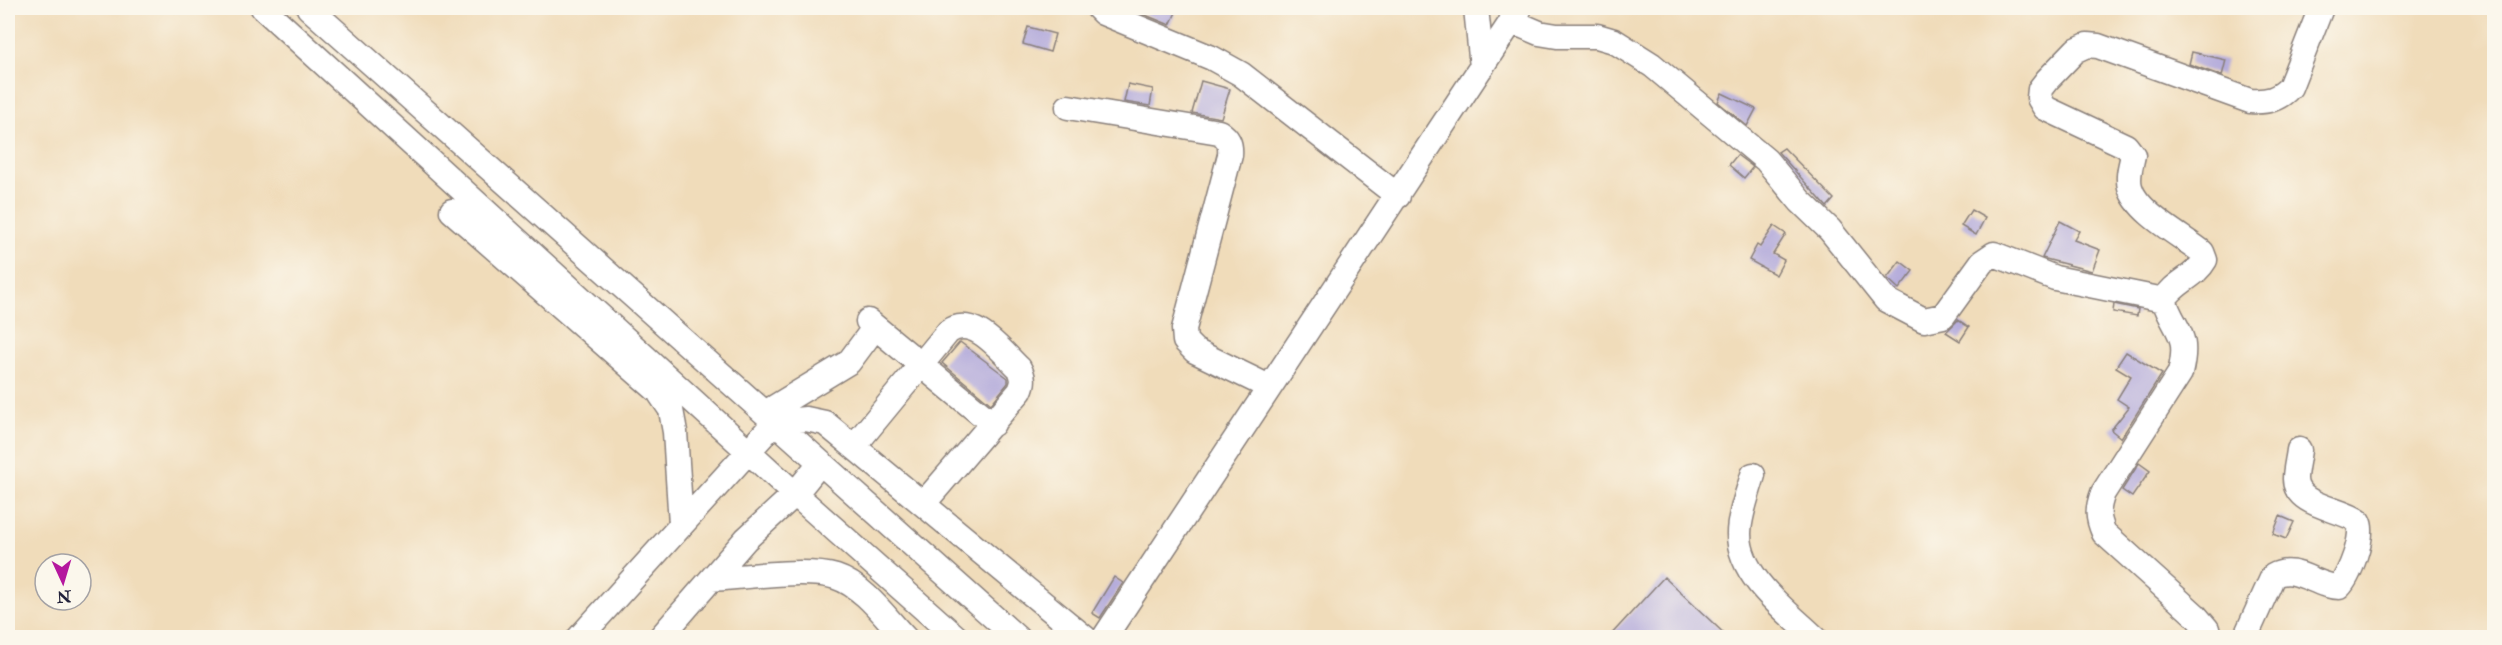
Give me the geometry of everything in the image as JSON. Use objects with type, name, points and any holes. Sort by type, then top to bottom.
[{"type":"street","points":[[263,8],[795,494],[957,638]]},
{"type":"street","points":[[309,8],[1017,638]]},
{"type":"street","points":[[1098,8],[1103,13],[1212,58],[1241,74],[1398,196]]},
{"type":"street","points":[[1476,8],[1482,67]]},
{"type":"street","points":[[2164,300],[2170,290],[2200,270],[2205,260],[2202,252],[2146,210],[2134,197],[2128,175],[2133,154],[2126,146],[2045,108],[2039,98],[2040,89],[2076,50],[2086,45],[2111,49],[2250,101],[2267,102],[2282,96],[2290,87],[2321,8]]},
{"type":"street","points":[[1104,638],[1398,196],[1516,14],[1539,33],[1557,36],[1597,36],[1614,41],[1653,64],[1766,160],[1800,201],[1830,230],[1886,300],[1914,317],[1934,320],[1943,316],[1982,262],[1994,254],[2055,278],[2164,300]]},
{"type":"street","points":[[1068,107],[1219,132],[1227,137],[1230,155],[1184,329],[1185,341],[1195,351],[1269,387]]},
{"type":"street","points":[[452,211],[658,391],[671,410],[675,432],[681,524]]},
{"type":"street","points":[[2164,300],[2183,340],[2184,358],[2180,373],[2103,493],[2098,505],[2097,518],[2104,534],[2195,615],[2207,629],[2209,638]]},
{"type":"street","points":[[579,638],[749,451],[770,418],[849,362],[872,324],[993,424]]},
{"type":"street","points":[[855,445],[921,363],[956,326],[967,325],[977,330],[1024,375],[1020,392],[924,503]]},
{"type":"street","points":[[770,418],[806,419],[825,423],[855,445],[1085,638]]},
{"type":"street","points":[[2245,638],[2273,576],[2281,571],[2291,571],[2329,587],[2339,587],[2348,575],[2360,536],[2361,527],[2358,521],[2304,498],[2298,490],[2295,479],[2300,450]]},
{"type":"street","points":[[660,638],[746,539],[795,494],[820,463]]},
{"type":"street","points":[[1753,475],[1739,533],[1741,550],[1751,571],[1769,594],[1815,638]]},
{"type":"street","points":[[712,579],[810,574],[837,577],[859,590],[905,638]]},
{"type":"building","points":[[1146,8],[1178,8],[1170,25],[1143,14]]},
{"type":"building","points":[[1028,27],[1055,34],[1050,52],[1023,44]]},
{"type":"building","points":[[2192,52],[2226,60],[2222,76],[2189,64]]},
{"type":"building","points":[[1201,81],[1230,89],[1221,118],[1192,113]]},
{"type":"building","points":[[1128,84],[1153,89],[1150,106],[1124,102]]},
{"type":"building","points":[[1722,93],[1756,109],[1747,126],[1718,102]]},
{"type":"building","points":[[1784,148],[1834,199],[1827,207],[1778,152]]},
{"type":"building","points":[[1737,155],[1753,167],[1744,178],[1729,165]]},
{"type":"building","points":[[1971,210],[1985,218],[1976,235],[1961,226]]},
{"type":"building","points":[[2060,221],[2079,231],[2074,240],[2100,250],[2092,271],[2042,258]]},
{"type":"building","points":[[1774,226],[1786,234],[1773,254],[1784,260],[1776,275],[1749,260],[1757,245],[1760,247]]},
{"type":"building","points":[[1900,261],[1913,271],[1899,289],[1887,278]]},
{"type":"building","points":[[2114,304],[2138,309],[2137,316],[2113,312]]},
{"type":"building","points":[[1958,320],[1969,327],[1960,341],[1946,332]]},
{"type":"building","points":[[960,342],[1008,378],[1008,383],[991,404],[942,363]]},
{"type":"building","points":[[2126,352],[2162,374],[2121,438],[2111,430],[2129,407],[2117,399],[2131,376],[2116,367]]},
{"type":"building","points":[[2139,463],[2150,471],[2132,497],[2122,490]]},
{"type":"building","points":[[2280,516],[2294,522],[2286,539],[2273,534]]},
{"type":"building","points":[[1114,577],[1123,583],[1100,618],[1092,613]]},
{"type":"building","points":[[1664,577],[1729,638],[1608,638]]}]
